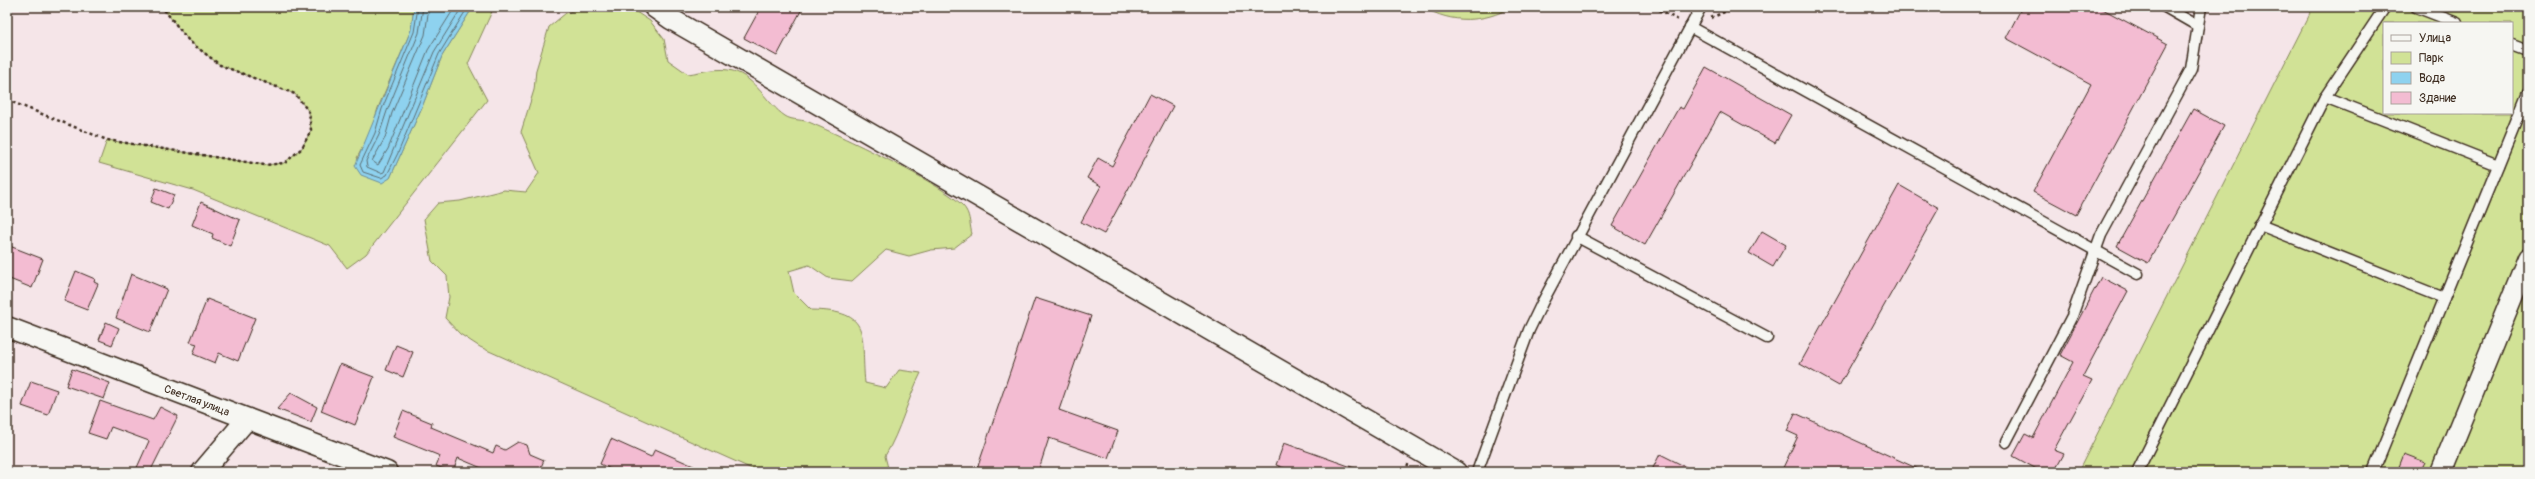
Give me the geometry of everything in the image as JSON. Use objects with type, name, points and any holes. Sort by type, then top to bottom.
[{"type":"street","points":[[654,7],[671,19],[1456,472]]},
{"type":"street","points":[[2441,472],[2528,258]]},
{"type":"street","name":"Светлая улица","points":[[7,328],[387,472]]},
{"type":"street","points":[[202,472],[247,419]]},
{"type":"lane","points":[[1477,472],[1529,330],[1576,236],[1701,7]]},
{"type":"lane","points":[[2165,7],[2198,26]]},
{"type":"lane","points":[[2006,442],[2072,316],[2102,236],[2191,68],[2201,7]]},
{"type":"lane","points":[[2137,472],[2324,97],[2385,7]]},
{"type":"lane","points":[[2416,7],[2454,22]]},
{"type":"lane","points":[[1690,27],[2138,274]]},
{"type":"lane","points":[[2513,45],[2528,52]]},
{"type":"lane","points":[[2372,472],[2528,92]]},
{"type":"lane","points":[[2324,97],[2498,165]]},
{"type":"lane","points":[[2260,225],[2444,298]]},
{"type":"lane","points":[[1576,236],[1767,338]]},
{"type":"path","points":[[7,100],[107,140],[265,165],[285,163],[302,148],[311,130],[309,112],[295,94],[220,65],[189,41],[162,7]]},
{"type":"green space","points":[[162,7],[414,7],[411,30],[378,108],[371,131],[357,158],[390,178],[422,107],[442,56],[473,7],[494,7],[468,64],[487,100],[366,254],[347,268],[330,246],[193,190],[99,163],[107,140],[265,165],[284,163],[302,148],[311,130],[309,112],[295,94],[220,65],[189,41]]},
{"type":"green space","points":[[584,7],[630,8],[650,21],[664,39],[668,60],[688,74],[710,70],[728,70],[741,74],[754,85],[778,111],[788,118],[808,122],[895,163],[941,189],[966,210],[972,234],[954,248],[931,250],[909,256],[886,250],[852,281],[828,278],[809,265],[789,271],[794,293],[811,310],[831,311],[845,315],[854,321],[860,328],[865,383],[886,388],[899,370],[921,373],[891,446],[885,456],[889,472],[759,472],[480,347],[460,334],[445,318],[449,297],[447,276],[432,261],[424,219],[438,203],[460,201],[504,190],[526,192],[539,173],[521,132],[534,90],[536,70],[549,27],[566,13]]},
{"type":"green space","points":[[1423,7],[1512,7],[1479,19],[1456,19],[1434,13]]},
{"type":"green space","points":[[2313,7],[2528,7],[2528,472],[2078,472]]},
{"type":"water","points":[[414,7],[473,7],[442,56],[422,107],[390,178],[382,183],[361,175],[355,166],[411,30]]},
{"type":"building","points":[[761,7],[803,7],[777,56],[744,38]]},
{"type":"building","points":[[2022,7],[2099,7],[2168,44],[2076,215],[2033,192],[2091,84],[2006,38]]},
{"type":"building","points":[[1706,67],[1791,115],[1775,143],[1720,112],[1645,245],[1612,226],[1679,107],[1683,109]]},
{"type":"building","points":[[1150,94],[1173,106],[1104,234],[1081,222],[1101,186],[1087,178],[1098,158],[1112,166]]},
{"type":"building","points":[[2193,109],[2224,126],[2148,263],[2117,246]]},
{"type":"building","points":[[1899,185],[1939,208],[1839,386],[1800,364]]},
{"type":"building","points":[[156,188],[174,195],[168,209],[151,202]]},
{"type":"building","points":[[201,202],[240,220],[230,246],[212,238],[213,234],[192,225]]},
{"type":"building","points":[[1762,231],[1786,245],[1773,267],[1749,253]]},
{"type":"building","points":[[7,245],[43,259],[32,288],[7,278]]},
{"type":"building","points":[[76,271],[95,279],[94,282],[98,284],[87,310],[64,301]]},
{"type":"building","points":[[131,274],[167,289],[150,332],[116,318]]},
{"type":"building","points":[[2101,277],[2128,291],[2083,376],[2092,380],[2054,450],[2064,454],[2054,472],[2042,472],[2013,456],[2025,434],[2033,438],[2073,362],[2060,355]]},
{"type":"building","points":[[1035,298],[1091,316],[1059,410],[1118,431],[1108,458],[1049,438],[1038,472],[976,472]]},
{"type":"building","points":[[207,299],[255,318],[238,361],[219,353],[215,363],[193,354],[197,344],[190,342]]},
{"type":"building","points":[[106,322],[119,328],[112,345],[99,340]]},
{"type":"building","points":[[396,345],[413,352],[403,377],[386,370]]},
{"type":"building","points":[[340,364],[374,377],[355,425],[321,411]]},
{"type":"building","points":[[72,369],[110,383],[104,399],[66,386]]},
{"type":"building","points":[[31,381],[57,390],[48,415],[22,406]]},
{"type":"building","points":[[291,393],[317,407],[311,422],[277,409]]},
{"type":"building","points":[[100,401],[153,420],[160,407],[178,416],[150,472],[135,472],[149,441],[111,427],[106,439],[88,433]]},
{"type":"building","points":[[403,411],[432,423],[431,427],[493,453],[496,446],[505,450],[518,442],[527,445],[530,454],[544,460],[539,472],[491,472],[458,458],[453,472],[436,466],[440,456],[393,437]]},
{"type":"building","points":[[1795,413],[1925,472],[1781,472],[1798,436],[1787,431]]},
{"type":"building","points":[[611,439],[651,457],[655,449],[707,472],[617,472],[600,464]]},
{"type":"building","points":[[1284,443],[1360,470],[1360,472],[1295,472],[1276,465]]},
{"type":"building","points":[[1660,454],[1696,472],[1651,472]]},
{"type":"building","points":[[2404,454],[2425,462],[2420,472],[2397,472]]}]
